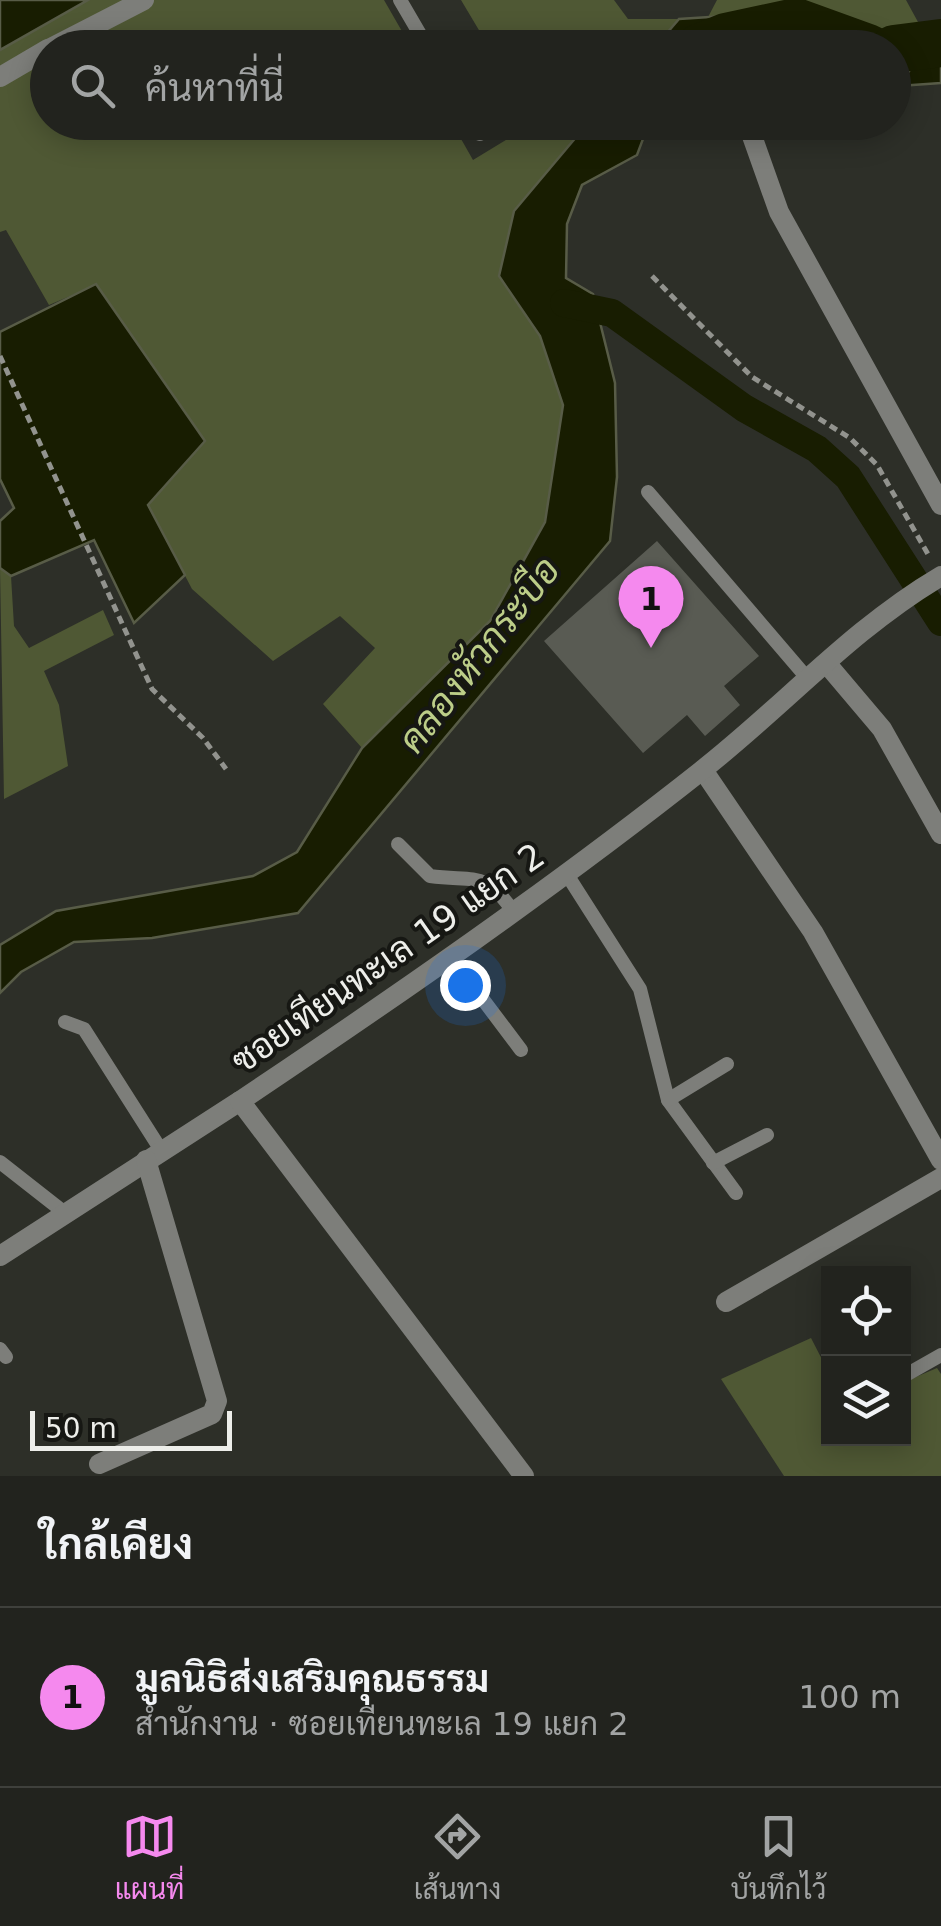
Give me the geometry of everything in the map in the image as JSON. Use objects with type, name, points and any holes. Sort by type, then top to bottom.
[{"type":"street","points":[[85,30],[144,0]]},
{"type":"street","points":[[0,77],[30,59]]},
{"type":"street","points":[[753,140],[785,224],[941,505]]},
{"type":"street","name":"ซอยเทียนทะเล 19 แยก 2","points":[[524,1476],[240,1102],[566,873],[702,770],[827,664],[862,628],[905,596],[938,578]]},
{"type":"street","points":[[827,664],[882,729],[941,834]]},
{"type":"street","points":[[702,770],[814,932],[941,1160]]},
{"type":"street","points":[[0,1256],[240,1102]]},
{"type":"street","points":[[99,1464],[212,1414],[217,1401],[154,1155]]},
{"type":"street","points":[[726,1302],[941,1178]]},
{"type":"lane","points":[[400,0],[418,30]]},
{"type":"lane","points":[[648,492],[808,679]]},
{"type":"lane","points":[[398,844],[430,876],[486,881],[495,886],[513,911]]},
{"type":"lane","points":[[566,873],[640,989],[668,1100],[736,1192]]},
{"type":"lane","points":[[451,956],[520,1050]]},
{"type":"lane","points":[[65,1022],[84,1029],[154,1155]]},
{"type":"lane","points":[[668,1100],[727,1064]]},
{"type":"lane","points":[[714,1163],[766,1135]]},
{"type":"lane","points":[[0,1162],[65,1213]]},
{"type":"lane","points":[[911,1372],[941,1355]]},
{"type":"path","points":[[652,276],[752,378],[850,438],[877,465],[938,578]]},
{"type":"path","points":[[0,356],[152,689],[203,738],[226,769]]},
{"type":"shaded area","points":[[88,0],[384,0],[401,30],[35,30]]},
{"type":"shaded area","points":[[461,0],[614,0],[628,19],[679,19],[670,30],[479,30]]},
{"type":"shaded area","points":[[717,0],[906,0],[918,22],[938,32],[911,65],[911,30],[784,30],[786,13],[707,19]]},
{"type":"shaded area","points":[[30,33],[30,140],[462,140],[473,160],[506,140],[574,140],[514,211],[499,276],[540,336],[563,405],[545,522],[490,621],[362,748],[323,704],[375,648],[340,616],[273,661],[192,589],[148,505],[204,442],[96,285],[49,305],[6,230],[0,232],[0,50]]},
{"type":"shaded area","points":[[0,568],[11,576],[14,626],[29,648],[103,610],[114,635],[44,671],[59,705],[68,766],[4,799]]},
{"type":"shaded area","points":[[811,1338],[821,1357],[821,1446],[911,1446],[911,1379],[937,1368],[941,1374],[941,1476],[784,1476],[721,1379]]},
{"type":"water","points":[[0,0],[88,0],[30,30],[0,50]]},
{"type":"water","points":[[786,12],[783,30],[670,30],[679,19]]},
{"type":"water","points":[[941,30],[941,83],[911,85],[911,68]]},
{"type":"water","points":[[574,140],[643,140],[637,155],[582,185],[567,224],[566,278],[593,294],[615,383],[617,477],[610,541],[298,913],[152,938],[74,942],[21,972],[0,993],[0,945],[56,911],[253,876],[297,852],[362,748],[490,621],[545,522],[563,405],[540,336],[499,276],[514,211]]},
{"type":"water","points":[[96,284],[205,441],[148,505],[185,575],[134,623],[94,540],[11,576],[0,568],[0,521],[14,508],[0,479],[0,332]]},
{"type":"building","points":[[657,541],[759,656],[724,686],[740,705],[705,736],[687,715],[643,753],[544,641]]},
{"type":"waterway","name":"คลองหัวกระบือ","points":[[759,30],[796,22],[818,30]]},
{"type":"waterway","name":"คลองหัวกระบือ","points":[[911,47],[941,43]]},
{"type":"waterway","points":[[564,303],[612,313],[744,408],[817,449],[848,477],[941,622]]},
{"type":"place","name":"มูลนิธิส่งเสริมคุณธรรม","points":[[651,648]]}]
